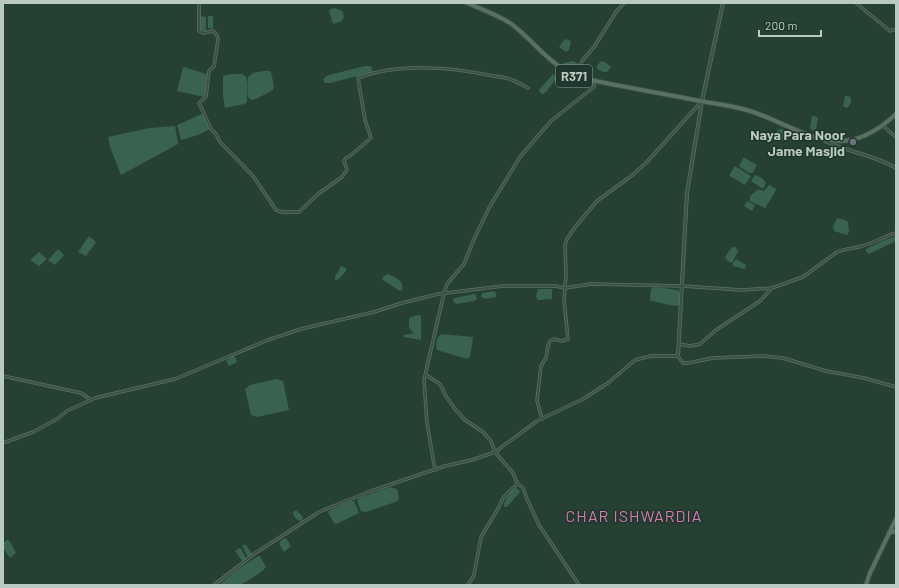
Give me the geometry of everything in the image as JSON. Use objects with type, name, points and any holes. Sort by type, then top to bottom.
[{"type":"main road","name":"R371","points":[[467,3],[513,25],[557,66],[574,76],[751,111],[823,139],[840,141],[854,140],[870,134],[883,126],[896,114]]},
{"type":"main road","points":[[866,585],[870,572],[896,519]]},
{"type":"main road","points":[[889,534],[896,531]]},
{"type":"street","points":[[199,3],[199,31],[203,33],[213,30],[217,35],[218,40],[214,66],[210,71],[206,97],[199,103],[203,114],[220,142],[254,176],[276,210],[282,212],[298,212],[318,194],[342,176],[347,170],[344,161],[346,158],[371,138],[358,78],[404,68],[444,68],[503,77],[528,88]]},
{"type":"street","points":[[574,76],[582,61],[594,46],[616,12],[624,3]]},
{"type":"street","points":[[723,3],[702,101],[687,193],[678,356],[683,362],[688,363],[712,358],[763,356],[783,358],[826,371],[864,378],[896,387]]},
{"type":"street","points":[[856,3],[890,32],[896,29]]},
{"type":"street","points":[[435,470],[427,423],[424,380],[447,284],[464,264],[489,208],[520,157],[551,121],[594,87],[595,81]]},
{"type":"street","points":[[542,419],[537,400],[541,366],[546,358],[550,341],[554,339],[562,341],[568,339],[564,300],[565,245],[576,227],[597,201],[630,177],[646,163],[702,101]]},
{"type":"street","points":[[883,126],[896,138]]},
{"type":"street","points":[[823,139],[842,148],[896,168]]},
{"type":"street","points":[[3,443],[33,432],[57,419],[67,411],[107,394],[175,379],[268,340],[301,329],[374,312],[402,303],[444,293],[503,286],[555,286],[565,288],[581,285],[616,284],[632,286],[682,286],[742,290],[772,288],[803,276],[842,249],[863,246],[885,236],[896,233]]},
{"type":"street","points":[[679,344],[690,346],[700,344],[716,330],[760,301],[772,288]]},
{"type":"street","points":[[215,585],[254,554],[318,512],[355,496],[495,452],[542,419],[583,399],[608,383],[636,360],[651,356],[678,356]]},
{"type":"street","points":[[426,375],[440,384],[450,403],[465,420],[492,441],[495,452],[513,473],[517,483],[523,488],[540,525],[579,585]]},
{"type":"street","points":[[3,376],[81,392],[91,400]]},
{"type":"street","points":[[468,585],[474,575],[481,537],[500,508],[504,498],[517,483]]},
{"type":"shaded area","points":[[335,8],[342,11],[344,16],[342,21],[333,24],[329,11],[330,9]]},
{"type":"shaded area","points":[[200,16],[206,17],[206,31],[201,30]]},
{"type":"shaded area","points":[[208,16],[213,16],[213,29],[208,28]]},
{"type":"shaded area","points":[[565,39],[571,41],[569,50],[566,52],[559,47]]},
{"type":"shaded area","points":[[573,61],[579,66],[572,72],[562,65],[563,63]]},
{"type":"shaded area","points":[[601,61],[605,62],[611,67],[607,72],[597,69],[597,66]]},
{"type":"shaded area","points":[[365,66],[371,66],[373,72],[330,83],[325,83],[323,80],[329,75]]},
{"type":"shaded area","points":[[184,67],[208,76],[204,97],[177,91]]},
{"type":"shaded area","points":[[263,71],[271,72],[274,86],[273,90],[251,100],[248,97],[248,77],[253,73]]},
{"type":"shaded area","points":[[242,74],[246,77],[248,83],[247,102],[225,108],[223,96],[223,77],[225,75]]},
{"type":"shaded area","points":[[553,74],[556,79],[546,92],[543,94],[540,93],[539,90]]},
{"type":"shaded area","points":[[845,96],[849,96],[851,98],[851,103],[847,108],[843,106]]},
{"type":"shaded area","points":[[202,114],[210,129],[198,135],[181,140],[177,125]]},
{"type":"shaded area","points":[[812,116],[818,118],[816,129],[812,131],[810,127]]},
{"type":"shaded area","points":[[175,126],[178,144],[121,175],[110,147],[108,137],[149,128]]},
{"type":"shaded area","points":[[783,129],[786,130],[786,140],[779,141],[776,140],[775,133],[776,130]]},
{"type":"shaded area","points":[[743,158],[757,165],[753,173],[749,173],[739,166]]},
{"type":"shaded area","points":[[735,166],[751,176],[745,185],[730,176]]},
{"type":"shaded area","points":[[755,175],[762,178],[766,183],[763,189],[751,181]]},
{"type":"shaded area","points":[[769,185],[776,190],[765,208],[750,201],[750,196],[758,189],[764,191]]},
{"type":"shaded area","points":[[747,201],[755,205],[752,211],[744,206]]},
{"type":"shaded area","points":[[837,218],[848,222],[849,232],[847,235],[834,231],[833,227]]},
{"type":"shaded area","points":[[89,236],[96,242],[86,256],[78,252]]},
{"type":"shaded area","points":[[896,236],[896,241],[869,254],[866,251],[866,249],[882,241]]},
{"type":"shaded area","points":[[732,247],[735,247],[738,251],[732,263],[725,257]]},
{"type":"shaded area","points":[[58,249],[64,255],[55,265],[48,260]]},
{"type":"shaded area","points":[[39,252],[47,259],[39,266],[30,260]]},
{"type":"shaded area","points":[[736,259],[746,265],[745,269],[733,266]]},
{"type":"shaded area","points":[[341,266],[346,268],[346,271],[339,279],[335,280],[335,277]]},
{"type":"shaded area","points":[[387,274],[396,278],[402,284],[402,290],[400,291],[383,280],[382,278]]},
{"type":"shaded area","points":[[655,287],[678,290],[680,294],[678,306],[650,300],[651,289]]},
{"type":"shaded area","points":[[538,289],[552,289],[552,299],[538,300],[536,297]]},
{"type":"shaded area","points":[[494,291],[496,293],[496,297],[485,299],[481,297],[482,293]]},
{"type":"shaded area","points":[[474,294],[476,295],[477,299],[474,301],[457,304],[453,302],[453,299],[455,298]]},
{"type":"shaded area","points":[[419,315],[421,316],[421,340],[404,337],[404,335],[414,333],[409,328],[409,319]]},
{"type":"shaded area","points":[[441,334],[473,337],[470,357],[467,359],[437,350],[436,346],[438,337]]},
{"type":"shaded area","points":[[233,356],[237,362],[229,366],[226,361]]},
{"type":"shaded area","points":[[277,379],[283,381],[289,410],[257,417],[251,415],[245,389],[250,385]]},
{"type":"shaded area","points":[[390,487],[397,489],[399,498],[398,501],[366,512],[361,511],[357,501],[359,498]]},
{"type":"shaded area","points":[[515,488],[520,492],[507,507],[504,507],[506,499]]},
{"type":"shaded area","points":[[350,501],[354,501],[359,513],[335,524],[328,513],[329,511]]},
{"type":"shaded area","points":[[296,510],[303,517],[302,521],[298,520],[293,514]]},
{"type":"shaded area","points":[[286,538],[291,546],[284,552],[279,544],[282,539]]},
{"type":"shaded area","points":[[9,540],[16,553],[10,558],[3,548],[3,543]]},
{"type":"shaded area","points":[[242,545],[246,545],[252,554],[249,557],[247,556]]},
{"type":"shaded area","points":[[239,548],[246,558],[243,562],[235,551]]},
{"type":"shaded area","points":[[260,556],[266,567],[258,574],[239,585],[219,585],[237,570]]},
{"type":"place","name":"Naya Para Noor Jame Masjid","points":[[853,142]]},
{"type":"district","name":"CHAR ISHWARDIA","points":[[634,515]]}]
